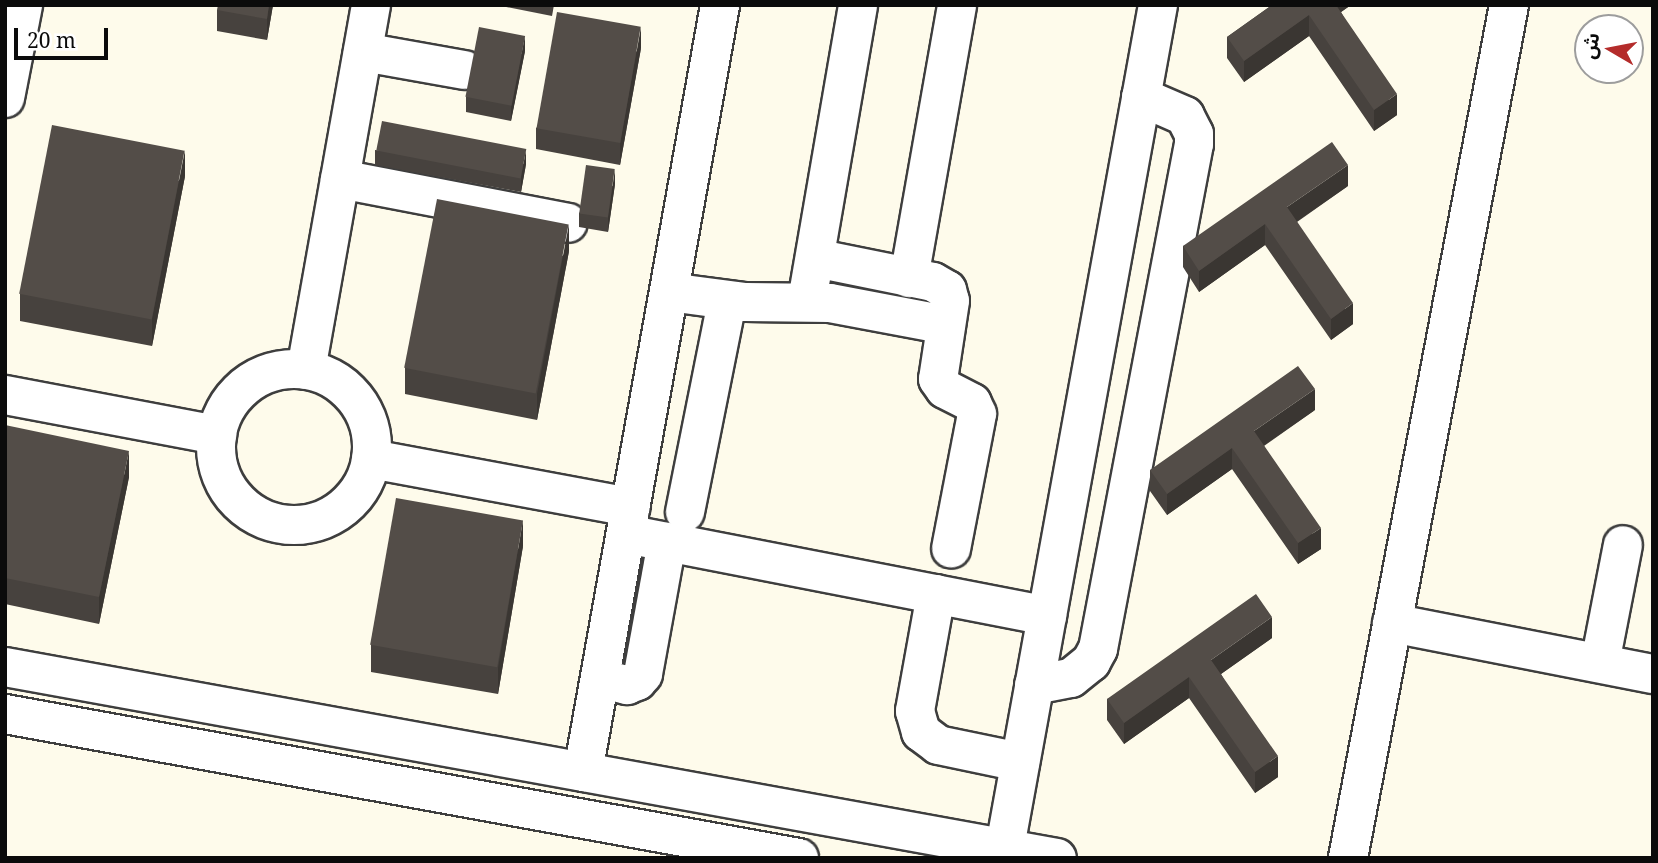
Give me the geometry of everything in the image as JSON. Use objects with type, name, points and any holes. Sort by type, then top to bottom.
[{"type":"street","points":[[5,98],[23,5]]},
{"type":"street","points":[[306,370],[371,5]]},
{"type":"street","points":[[583,772],[720,5]]},
{"type":"street","points":[[807,301],[858,5]]},
{"type":"street","points":[[909,278],[957,5]]},
{"type":"street","points":[[1004,853],[1158,5]]},
{"type":"street","points":[[1348,858],[1509,5]]},
{"type":"street","points":[[363,52],[464,70]]},
{"type":"street","points":[[1034,685],[1059,682],[1082,672],[1098,649],[1194,144],[1195,134],[1185,116],[1141,97]]},
{"type":"street","points":[[340,179],[568,223]]},
{"type":"street","points":[[815,258],[939,284],[947,290],[950,301],[938,379],[944,389],[972,403],[977,414],[951,549]]},
{"type":"street","points":[[669,292],[727,301],[807,301],[946,325]]},
{"type":"street","points":[[600,678],[627,685],[637,681],[643,674],[676,527],[697,455],[727,301]]},
{"type":"street","points":[[306,370],[323,375],[351,394],[368,424],[371,459],[358,491],[333,515],[308,524],[281,525],[257,516],[236,500],[219,470],[217,435],[230,403],[242,389],[272,372],[306,370]]},
{"type":"street","points":[[5,395],[217,435]]},
{"type":"street","points":[[642,443],[697,455]]},
{"type":"street","points":[[371,459],[628,520],[676,527],[936,594],[1047,616]]},
{"type":"street","points":[[1600,663],[1623,545]]},
{"type":"street","points":[[936,594],[915,711],[921,732],[938,745],[1020,762]]},
{"type":"street","points":[[1392,623],[1653,674]]},
{"type":"street","points":[[5,667],[583,772],[1004,853],[1057,858]]},
{"type":"street","points":[[5,714],[799,858]]},
{"type":"building","points":[[218,5],[269,5],[267,19],[217,10]]},
{"type":"building","points":[[1272,5],[1336,5],[1397,94],[1374,110],[1309,15],[1244,61],[1227,37]]},
{"type":"building","points":[[557,12],[641,27],[620,143],[537,128]]},
{"type":"building","points":[[479,27],[525,36],[512,106],[465,97]]},
{"type":"building","points":[[382,121],[526,149],[521,178],[376,150]]},
{"type":"building","points":[[52,125],[185,151],[152,320],[19,294]]},
{"type":"building","points":[[1332,142],[1348,165],[1287,207],[1353,303],[1331,319],[1265,224],[1199,271],[1183,246]]},
{"type":"building","points":[[586,165],[615,169],[608,218],[579,214]]},
{"type":"building","points":[[437,199],[569,225],[536,393],[404,368]]},
{"type":"building","points":[[1298,366],[1315,389],[1254,431],[1321,528],[1298,543],[1232,448],[1167,494],[1150,470]]},
{"type":"building","points":[[5,425],[129,451],[99,597],[5,578]]},
{"type":"building","points":[[396,498],[523,520],[497,667],[370,645]]},
{"type":"building","points":[[1256,594],[1272,617],[1211,660],[1278,756],[1255,772],[1189,677],[1124,723],[1107,699]]}]
